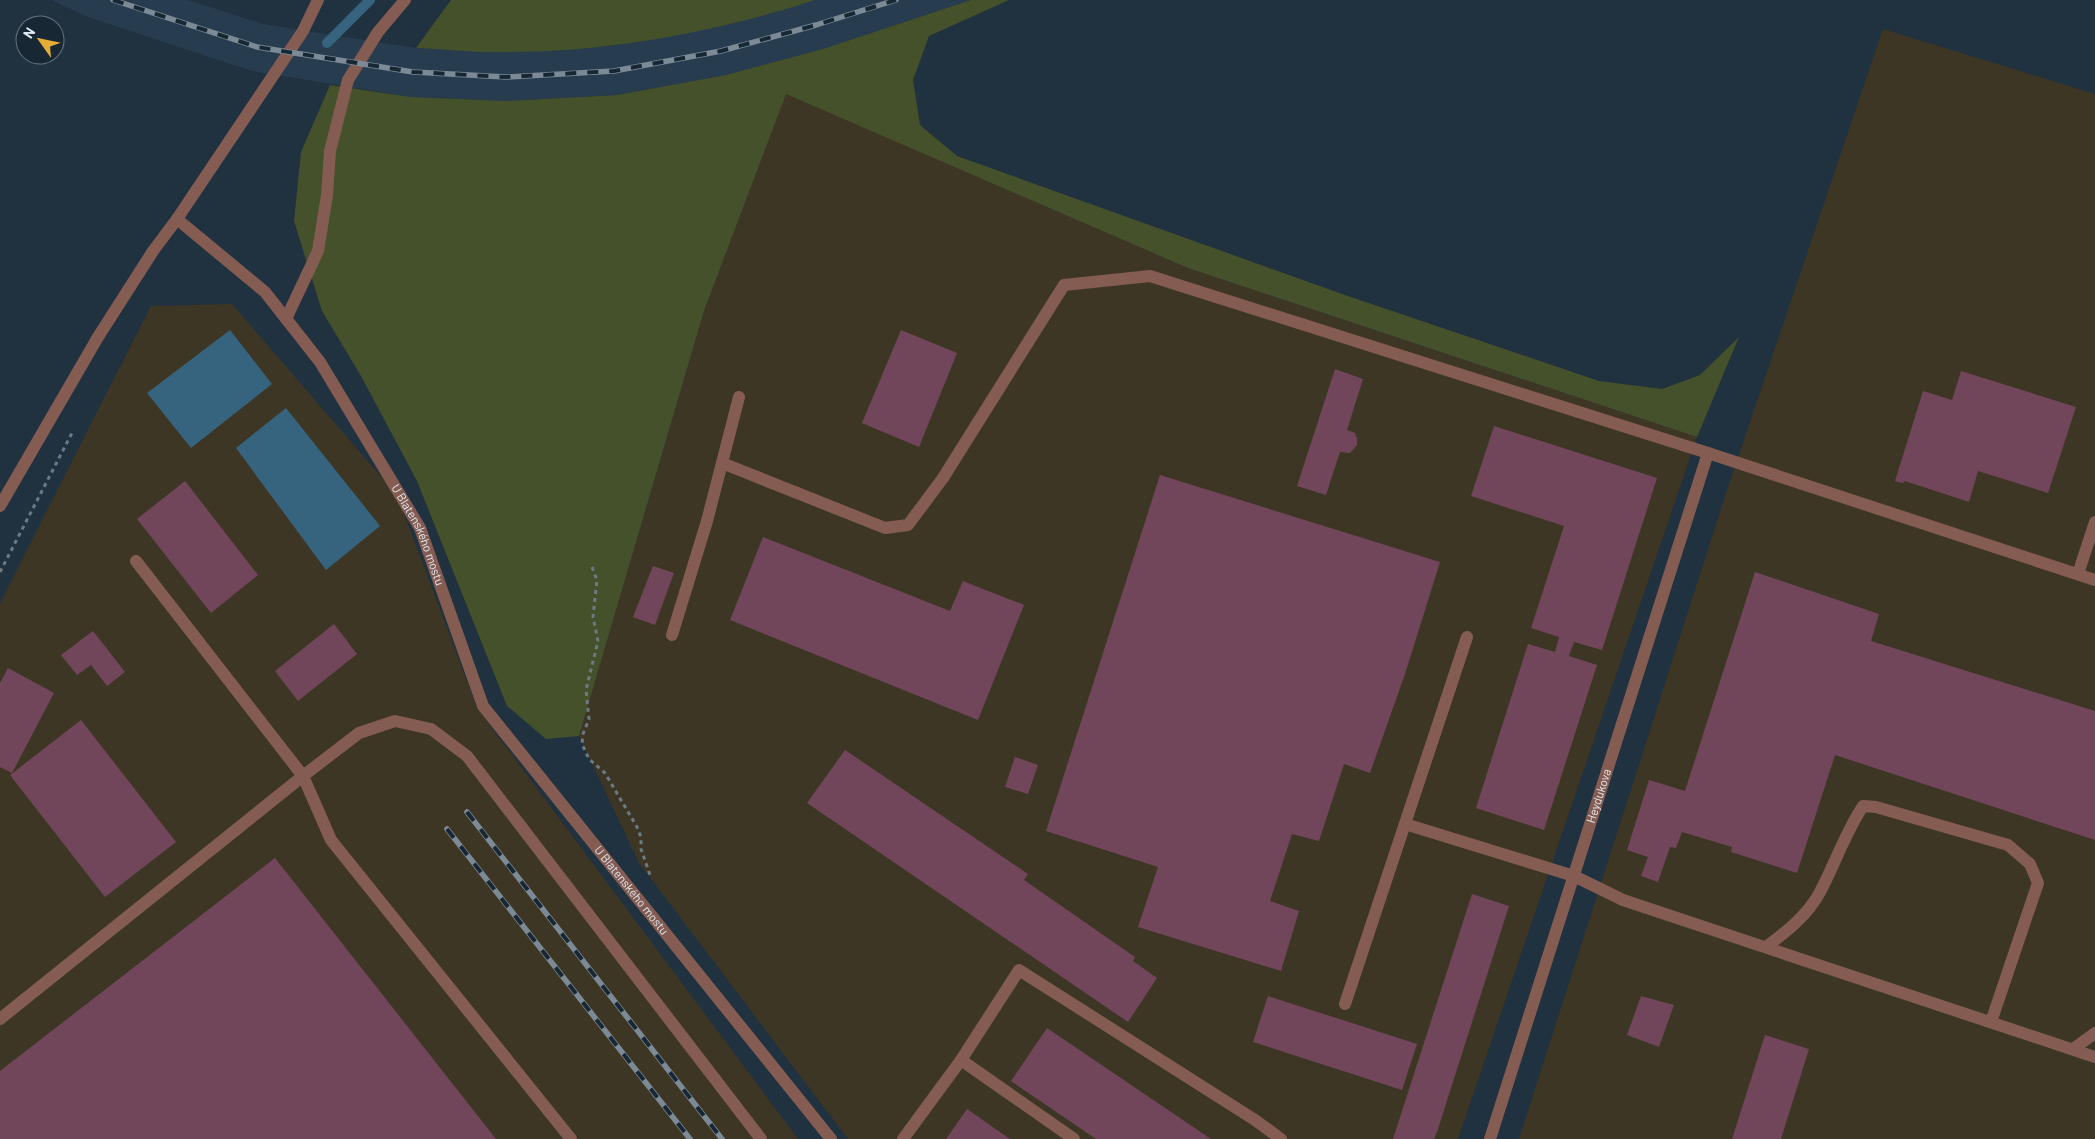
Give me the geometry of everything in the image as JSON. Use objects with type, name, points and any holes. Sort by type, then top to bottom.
[{"type":"street","points":[[0,506],[98,337],[152,251],[177,219],[303,32],[318,0]]},
{"type":"street","points":[[286,319],[318,251],[327,195],[330,151],[348,80],[378,32],[405,0]]},
{"type":"street","name":"U Blatenského mostu","points":[[177,219],[266,292],[320,362],[420,528],[483,706],[831,1139]]},
{"type":"street","points":[[722,463],[885,528],[908,526],[943,478],[1064,285],[1150,276],[1708,453],[2095,580]]},
{"type":"street","points":[[672,635],[707,521],[739,398]]},
{"type":"street","name":"Heydukova","points":[[1490,1139],[1708,453]]},
{"type":"street","points":[[2078,574],[2095,522]]},
{"type":"street","points":[[136,560],[303,776],[331,840],[571,1139]]},
{"type":"street","points":[[1346,1004],[1467,637]]},
{"type":"street","points":[[0,1019],[358,733],[395,721],[431,729],[467,756],[761,1139]]},
{"type":"street","points":[[1766,948],[1792,928],[1819,894],[1851,825],[1863,806],[1876,807],[2008,845],[2030,864],[2038,883],[1991,1022]]},
{"type":"street","points":[[1405,824],[1574,876],[1624,900],[2095,1057]]},
{"type":"street","points":[[903,1139],[961,1060],[1019,970],[1255,1120],[1280,1139]]},
{"type":"street","points":[[2072,1049],[2095,1033]]},
{"type":"street","points":[[961,1060],[1074,1139]]},
{"type":"path","points":[[0,572],[76,426]]},
{"type":"path","points":[[592,567],[597,580],[593,617],[598,641],[586,690],[589,719],[583,734],[582,744],[589,759],[605,773],[637,827],[641,837],[641,849],[653,883]]},
{"type":"shaded area","points":[[52,0],[188,0],[263,24],[416,48],[506,52],[611,46],[716,27],[815,0],[971,0],[823,49],[726,75],[617,95],[506,101],[411,97],[252,71],[85,16]]},
{"type":"shaded area","points":[[1883,29],[2095,94],[2095,1139],[1519,1139],[1728,487]]},
{"type":"shaded area","points":[[786,93],[1188,268],[1697,437],[1458,1139],[848,1139],[639,863],[579,736],[704,311]]},
{"type":"shaded area","points":[[232,304],[397,495],[477,708],[798,1139],[0,1139],[0,603],[151,306]]},
{"type":"shaded area","points":[[230,330],[272,384],[191,448],[147,393]]},
{"type":"shaded area","points":[[286,408],[380,526],[326,570],[236,448]]},
{"type":"green space","points":[[451,0],[815,0],[740,22],[701,31],[624,44],[545,51],[506,52],[416,48]]},
{"type":"green space","points":[[971,0],[1009,0],[929,36],[913,80],[920,125],[957,156],[1342,294],[1599,381],[1662,389],[1700,375],[1739,337],[1697,437],[1188,268],[786,94],[704,311],[579,736],[546,739],[507,706],[417,481],[361,376],[322,311],[294,221],[301,152],[330,85],[411,97],[506,101],[617,95],[726,75],[823,49]]},
{"type":"building","points":[[901,330],[957,353],[919,447],[862,423]]},
{"type":"building","points":[[1335,369],[1363,379],[1347,430],[1355,433],[1357,445],[1350,453],[1340,452],[1326,495],[1297,486]]},
{"type":"building","points":[[1961,371],[2076,407],[2048,493],[1978,471],[1969,502],[1905,481],[1903,483],[1895,481],[1923,391],[1952,400]]},
{"type":"building","points":[[1494,426],[1657,478],[1602,650],[1574,642],[1569,656],[1597,665],[1544,830],[1476,808],[1528,644],[1555,652],[1559,637],[1531,628],[1564,526],[1471,496]]},
{"type":"building","points":[[1160,475],[1440,562],[1405,674],[1370,773],[1344,764],[1319,841],[1292,834],[1270,901],[1299,911],[1281,971],[1138,927],[1158,867],[1046,831]]},
{"type":"building","points":[[185,481],[258,575],[211,613],[137,519]]},
{"type":"building","points":[[763,537],[950,611],[963,581],[1024,605],[978,720],[730,620]]},
{"type":"building","points":[[653,566],[674,573],[655,625],[633,617]]},
{"type":"building","points":[[1755,572],[1879,614],[1871,641],[2095,711],[2095,840],[1835,755],[1797,873],[1731,852],[1732,847],[1682,832],[1676,848],[1670,847],[1658,882],[1641,876],[1648,857],[1627,850],[1649,780],[1685,791]]},
{"type":"building","points":[[334,624],[357,654],[298,701],[275,671]]},
{"type":"building","points":[[93,631],[125,672],[107,686],[91,665],[77,675],[61,655]]},
{"type":"building","points":[[8,668],[54,693],[12,773],[0,767],[0,683]]},
{"type":"building","points":[[81,720],[176,842],[105,897],[10,775]]},
{"type":"building","points":[[845,750],[1028,874],[1024,880],[1135,957],[1133,961],[1157,978],[1128,1022],[807,803]]},
{"type":"building","points":[[1015,757],[1038,765],[1028,794],[1005,787]]},
{"type":"building","points":[[275,858],[496,1139],[0,1139],[0,1071]]},
{"type":"building","points":[[1472,894],[1509,906],[1438,1129],[1434,1139],[1393,1139]]},
{"type":"building","points":[[1268,996],[1417,1044],[1402,1090],[1253,1042]]},
{"type":"building","points":[[1641,996],[1674,1005],[1659,1047],[1627,1035]]},
{"type":"building","points":[[1047,1028],[1211,1139],[1096,1139],[1011,1081]]},
{"type":"building","points":[[1765,1035],[1809,1049],[1781,1139],[1732,1139]]},
{"type":"building","points":[[967,1109],[1010,1139],[946,1139]]},
{"type":"waterway","points":[[327,43],[370,0]]},
{"type":"railway","points":[[113,0],[257,47],[413,72],[506,77],[614,71],[721,51],[816,25],[896,0]]},
{"type":"railway","points":[[467,812],[722,1139]]},
{"type":"railway","points":[[447,829],[690,1139]]}]
